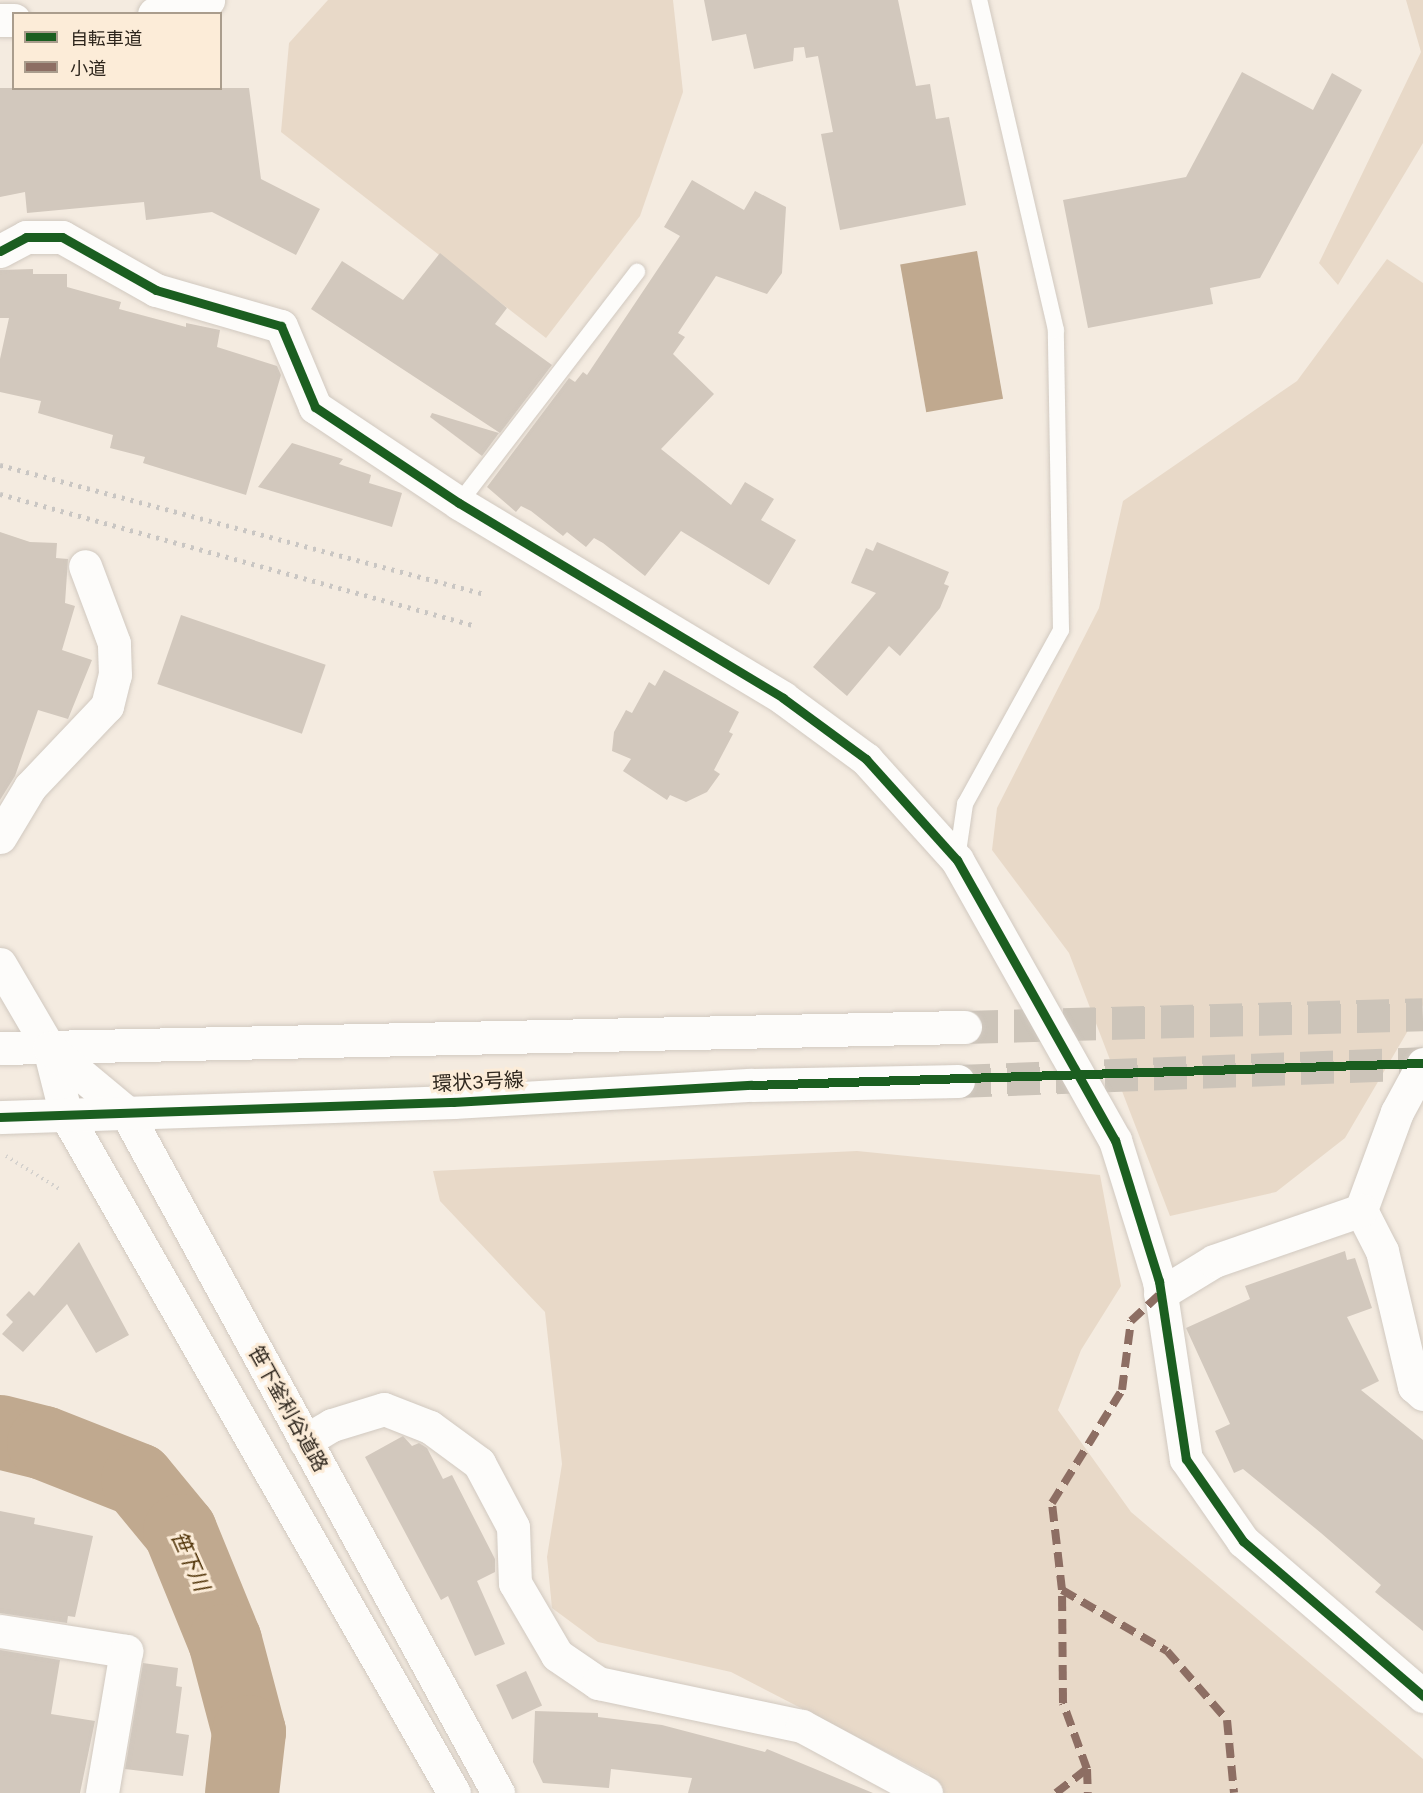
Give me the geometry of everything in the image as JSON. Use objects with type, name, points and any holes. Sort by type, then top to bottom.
[{"type":"street","points":[[162,12],[208,0]]},
{"type":"street","points":[[0,251],[26,237],[62,237],[156,290],[281,326],[315,407],[459,503],[783,698],[866,759],[957,860],[1115,1140],[1160,1294],[1186,1459],[1244,1541],[1423,1696]]},
{"type":"street","points":[[0,837],[30,787],[107,706],[115,675],[114,642],[85,566]]},
{"type":"street","name":"笹下釜利谷道路","points":[[0,964],[49,1048],[66,1115],[454,1793]]},
{"type":"street","points":[[0,1048],[965,1027]]},
{"type":"street","name":"笹下釜利谷道路","points":[[49,1048],[126,1112],[498,1793]]},
{"type":"street","points":[[1423,1064],[1397,1112],[1361,1210],[1382,1251],[1414,1386],[1423,1394]]},
{"type":"street","name":"環状3号線","points":[[0,1117],[453,1102],[752,1085],[958,1081]]},
{"type":"street","points":[[1160,1294],[1214,1261],[1361,1210]]},
{"type":"street","points":[[306,1442],[332,1425],[384,1408],[430,1427],[479,1463],[513,1527],[515,1583],[557,1655],[598,1683],[802,1726],[926,1793]]},
{"type":"street","points":[[0,1631],[126,1651],[102,1793]]},
{"type":"lane","points":[[957,860],[965,804],[1061,630],[1056,330],[979,0]]},
{"type":"lane","points":[[459,503],[637,272]]},
{"type":"path","points":[[0,1156],[61,1190]]},
{"type":"shaded area","points":[[328,0],[673,0],[683,92],[640,216],[546,338],[281,132],[289,43]]},
{"type":"shaded area","points":[[1406,0],[1423,0],[1423,143],[1338,285],[1319,263],[1421,52]]},
{"type":"shaded area","points":[[977,251],[1003,399],[926,412],[900,265]]},
{"type":"shaded area","points":[[1387,259],[1423,283],[1423,1005],[1345,1138],[1276,1192],[1170,1216],[1069,953],[992,850],[997,808],[1099,608],[1123,501],[1297,381]]},
{"type":"shaded area","points":[[857,1151],[1100,1175],[1121,1286],[1081,1350],[1058,1410],[1131,1512],[1423,1759],[1423,1793],[939,1793],[929,1774],[731,1672],[598,1642],[552,1608],[547,1557],[562,1464],[545,1312],[440,1201],[433,1171]]},
{"type":"building","points":[[704,0],[898,0],[916,86],[930,84],[936,119],[949,117],[966,205],[840,230],[821,134],[833,132],[818,56],[806,58],[804,47],[794,48],[793,61],[754,69],[746,34],[712,41]]},
{"type":"building","points":[[1242,72],[1313,110],[1332,73],[1362,90],[1260,278],[1210,288],[1213,304],[1088,328],[1063,200],[1186,177]]},
{"type":"building","points":[[0,88],[12,88],[12,90],[222,90],[222,88],[249,88],[261,179],[320,209],[296,255],[212,212],[146,220],[144,202],[27,213],[25,192],[0,197]]},
{"type":"building","points":[[692,180],[744,210],[755,191],[786,207],[782,273],[767,294],[716,276],[678,333],[685,337],[673,354],[714,394],[661,449],[731,505],[745,482],[774,499],[761,520],[796,540],[769,585],[681,531],[645,576],[603,543],[594,538],[586,547],[567,532],[563,536],[531,511],[521,506],[516,512],[487,487],[569,378],[575,382],[583,372],[587,375],[680,236],[664,227]]},
{"type":"building","points":[[440,253],[507,308],[495,324],[552,365],[500,433],[311,309],[342,261],[403,300]]},
{"type":"building","points":[[33,269],[33,274],[67,274],[67,287],[121,302],[119,309],[186,327],[186,323],[220,330],[217,347],[277,366],[281,375],[246,495],[143,463],[145,457],[110,448],[113,435],[38,413],[41,401],[0,392],[0,359],[9,318],[0,318],[0,270]]},
{"type":"building","points":[[432,413],[499,433],[482,456],[430,417]]},
{"type":"building","points":[[292,443],[343,459],[339,464],[371,475],[369,483],[402,493],[392,527],[258,487]]},
{"type":"building","points":[[0,532],[30,542],[57,543],[56,558],[68,559],[65,603],[75,606],[62,650],[92,660],[68,719],[38,710],[15,776],[0,800]]},
{"type":"building","points":[[877,542],[949,572],[944,584],[949,586],[940,608],[900,656],[889,646],[847,696],[813,667],[876,593],[851,583],[866,548],[873,551]]},
{"type":"building","points":[[181,615],[326,665],[302,734],[157,684]]},
{"type":"building","points":[[664,670],[739,712],[729,732],[733,734],[714,770],[720,774],[707,792],[686,802],[670,795],[667,800],[623,771],[631,759],[612,751],[614,732],[626,710],[632,713],[649,682],[655,686]]},
{"type":"building","points":[[79,1242],[129,1335],[96,1353],[67,1304],[23,1352],[2,1334],[13,1322],[6,1315],[29,1291],[34,1296]]},
{"type":"building","points":[[1345,1251],[1347,1260],[1355,1258],[1372,1308],[1347,1317],[1379,1381],[1361,1390],[1423,1440],[1423,1631],[1375,1592],[1381,1585],[1321,1533],[1243,1469],[1234,1473],[1215,1431],[1230,1424],[1186,1328],[1250,1299],[1245,1286]]},
{"type":"building","points":[[403,1436],[412,1446],[419,1443],[427,1448],[443,1479],[452,1475],[495,1559],[495,1572],[477,1581],[505,1644],[475,1656],[448,1596],[441,1600],[365,1457]]},
{"type":"building","points":[[0,1511],[35,1518],[34,1524],[93,1536],[75,1617],[68,1616],[67,1623],[0,1613]]},
{"type":"building","points":[[0,1650],[60,1660],[51,1714],[95,1721],[80,1793],[0,1793]]},
{"type":"building","points":[[143,1663],[178,1668],[176,1686],[182,1687],[176,1733],[189,1735],[183,1776],[125,1769]]},
{"type":"building","points":[[526,1671],[542,1705],[512,1719],[496,1685]]},
{"type":"building","points":[[535,1711],[598,1713],[598,1717],[662,1725],[765,1752],[767,1749],[873,1793],[688,1793],[692,1778],[611,1769],[609,1788],[543,1783],[533,1762]]},
{"type":"waterway","name":"笹下川","points":[[0,1432],[44,1443],[138,1480],[180,1531],[225,1641],[249,1732],[242,1793]]},
{"type":"tunnel","points":[[965,1027],[1423,1014]]},
{"type":"tunnel","points":[[958,1081],[1423,1063]]},
{"type":"railway","points":[[0,465],[482,593]]},
{"type":"railway","points":[[0,494],[473,625]]},
{"type":"marked path","points":[[1056,1793],[1087,1769],[1063,1703],[1062,1590],[1052,1503],[1122,1390],[1131,1321],[1160,1294]]},
{"type":"marked path","points":[[1062,1590],[1167,1651],[1227,1720],[1234,1793]]},
{"type":"marked path","points":[[1087,1769],[1088,1793]]},
{"type":"cycle path","points":[[0,251],[26,237],[62,237],[156,290],[281,326],[315,407],[459,503],[783,698],[866,759],[957,860],[1115,1140],[1159,1281],[1186,1459],[1243,1541],[1423,1696]]},
{"type":"cycle path","points":[[0,1117],[453,1102],[752,1085],[1423,1063]]}]
